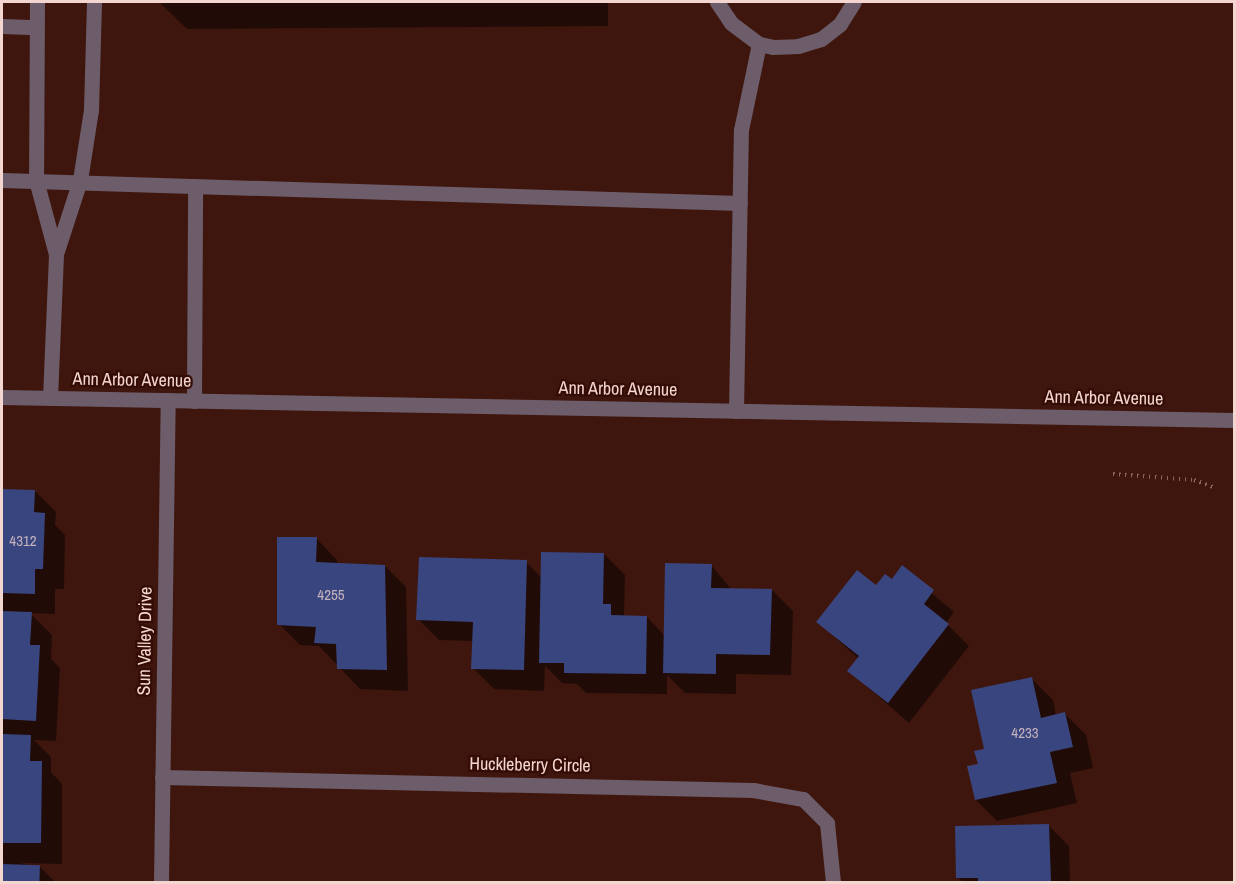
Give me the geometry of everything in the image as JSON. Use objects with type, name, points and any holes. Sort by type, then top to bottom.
[{"type":"street","points":[[37,2],[36,180],[56,254]]},
{"type":"street","points":[[50,398],[56,254],[80,180],[91,110],[94,2]]},
{"type":"street","points":[[717,2],[731,23],[759,44],[798,46],[821,39],[840,24],[854,2]]},
{"type":"street","points":[[2,26],[36,27]]},
{"type":"street","points":[[736,411],[741,130],[759,44]]},
{"type":"street","points":[[2,180],[80,180],[195,186],[740,203]]},
{"type":"street","points":[[194,401],[195,186]]},
{"type":"street","name":"Ann Arbor Avenue","points":[[2,397],[1234,420]]},
{"type":"street","name":"Sun Valley Drive","points":[[161,882],[168,400]]},
{"type":"street","name":"Huckleberry Circle","points":[[162,777],[753,790],[802,799],[827,823],[832,882]]},
{"type":"path","points":[[1113,474],[1194,480],[1213,488]]},
{"type":"building","points":[[2,489],[35,490],[34,512],[45,513],[43,569],[35,569],[35,594],[2,593]]},
{"type":"building","points":[[277,537],[317,537],[316,562],[385,565],[387,670],[337,669],[336,644],[314,643],[316,627],[277,625]]},
{"type":"building","points":[[541,552],[604,553],[603,604],[611,604],[611,615],[647,616],[646,674],[564,673],[564,663],[539,663]]},
{"type":"building","points":[[419,557],[527,560],[524,670],[471,669],[473,622],[416,620]]},
{"type":"building","points":[[665,563],[712,564],[711,588],[772,589],[770,655],[716,654],[716,674],[663,673]]},
{"type":"building","points":[[902,565],[934,590],[924,604],[949,624],[888,703],[847,671],[859,656],[816,622],[857,570],[876,585],[885,574],[892,579]]},
{"type":"building","points":[[2,611],[32,612],[30,645],[40,645],[36,721],[2,719]]},
{"type":"building","points":[[1032,677],[1041,718],[1065,712],[1073,747],[1050,752],[1057,783],[975,800],[967,766],[978,764],[974,751],[984,749],[971,690]]},
{"type":"building","points":[[2,734],[31,735],[30,761],[42,761],[41,843],[2,843]]},
{"type":"building","points":[[1049,824],[1051,882],[978,882],[978,878],[956,878],[955,826]]},
{"type":"building","points":[[2,864],[40,865],[39,882],[2,882]]}]
